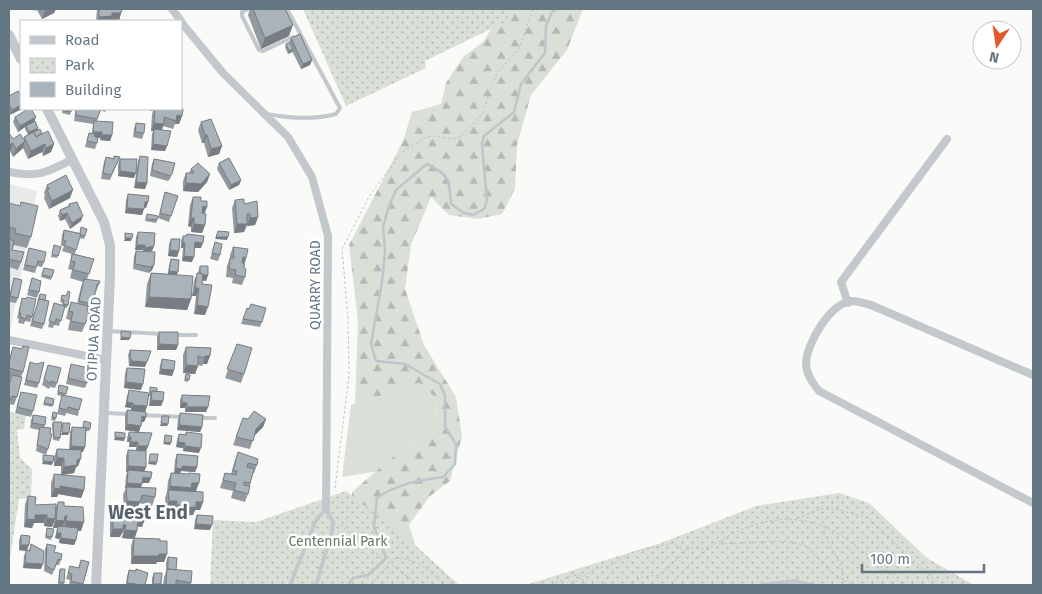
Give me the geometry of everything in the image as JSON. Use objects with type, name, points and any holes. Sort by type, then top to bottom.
[{"type":"street","name":"QUARRY ROAD","points":[[172,9],[180,20]]},
{"type":"street","name":"QUARRY ROAD","points":[[182,22],[210,59],[288,136],[312,177],[328,236],[326,509]]},
{"type":"street","points":[[9,35],[20,57]]},
{"type":"street","name":"OTIPUA ROAD","points":[[48,110],[98,209],[108,238],[111,261],[96,585]]},
{"type":"street","points":[[848,303],[841,282],[947,139]]},
{"type":"street","points":[[9,172],[35,176],[49,172],[73,158]]},
{"type":"street","points":[[1033,375],[871,305],[848,303],[835,308],[825,319],[809,349],[806,364],[809,378],[819,391],[1033,503]]},
{"type":"street","points":[[9,340],[106,360]]},
{"type":"lane","points":[[248,9],[242,12],[242,16],[259,50],[263,51],[300,34]]},
{"type":"lane","points":[[265,114],[304,117],[331,115],[339,111],[340,104],[287,9]]},
{"type":"lane","points":[[108,332],[196,336]]},
{"type":"lane","points":[[104,413],[215,418]]},
{"type":"lane","points":[[290,585],[316,520],[326,509],[333,522],[316,585]]},
{"type":"lane","points":[[762,585],[794,581],[812,585]]},
{"type":"path","points":[[334,493],[349,376],[348,318],[342,249],[370,195],[402,152],[426,137],[435,136],[451,140],[460,137],[482,114],[496,74],[519,48],[533,9]]},
{"type":"path","points":[[797,519],[807,513],[820,509],[836,509],[868,518],[940,585]]},
{"type":"path","points":[[671,585],[694,560],[734,533],[757,523],[797,519],[836,532],[903,585]]},
{"type":"path","points":[[333,522],[347,529],[419,585]]},
{"type":"path","points":[[824,527],[824,534],[842,564],[843,582]]},
{"type":"path","points":[[717,544],[787,541],[806,546],[843,582],[852,585]]},
{"type":"path","points":[[571,585],[596,568],[609,566],[633,552],[672,543],[686,551]]},
{"type":"path","points":[[628,585],[643,577],[659,575],[690,548],[710,549]]},
{"type":"path","points":[[371,585],[393,558],[403,557],[431,571],[444,585]]},
{"type":"path","points":[[551,585],[570,576],[579,575],[587,585]]},
{"type":"path","points":[[600,585],[603,583],[610,585]]},
{"type":"shaded area","points":[[9,184],[37,191],[11,327],[9,326]]},
{"type":"green space","points":[[303,9],[511,9],[507,21],[425,61],[426,68],[346,106]]},
{"type":"green space","points":[[504,9],[583,9],[567,50],[531,95],[517,145],[515,189],[502,214],[478,219],[449,215],[431,197],[411,245],[405,289],[424,345],[456,397],[462,436],[450,481],[430,496],[409,525],[419,556],[312,585],[350,530],[352,492],[395,455],[419,442],[437,422],[436,398],[419,383],[355,404],[358,321],[349,245],[403,141],[412,112],[441,104],[446,83],[463,57],[483,42]]},
{"type":"green space","points":[[419,383],[436,398],[437,423],[419,442],[395,455],[378,471],[342,477],[351,405]]},
{"type":"green space","points":[[9,412],[26,415],[24,429],[17,430],[20,458],[32,469],[31,498],[19,499],[9,565]]},
{"type":"green space","name":"Centennial Park","points":[[346,491],[414,544],[459,585],[210,585],[213,520],[256,522]]},
{"type":"green space","points":[[839,493],[869,503],[927,558],[974,585],[525,585],[661,543],[756,506]]},
{"type":"building","points":[[99,9],[122,9],[121,13],[112,13],[112,16],[99,17]]},
{"type":"building","points":[[253,9],[285,9],[293,25],[265,38]]},
{"type":"building","points":[[300,34],[312,60],[303,64],[291,38]]},
{"type":"building","points":[[290,42],[293,49],[289,51],[286,44]]},
{"type":"building","points":[[18,91],[20,94],[20,106],[12,110],[9,104],[9,96]]},
{"type":"building","points":[[183,109],[182,116],[177,115],[176,121],[164,117],[164,124],[154,123],[155,110]]},
{"type":"building","points":[[26,110],[32,110],[36,117],[20,126],[15,117]]},
{"type":"building","points":[[76,110],[101,110],[97,119],[76,115]]},
{"type":"building","points":[[211,119],[222,146],[211,149],[201,122]]},
{"type":"building","points":[[35,121],[38,128],[29,132],[26,126]]},
{"type":"building","points":[[94,121],[113,122],[112,135],[102,135],[102,132],[93,132]]},
{"type":"building","points":[[136,123],[145,124],[144,133],[135,132]]},
{"type":"building","points":[[40,129],[42,133],[36,137],[33,132]]},
{"type":"building","points":[[154,129],[171,131],[167,146],[153,144]]},
{"type":"building","points":[[48,131],[54,144],[46,148],[45,144],[31,151],[24,137],[34,132],[36,137]]},
{"type":"building","points":[[9,133],[13,139],[20,134],[25,141],[16,149],[13,143],[9,145]]},
{"type":"building","points":[[89,133],[95,134],[95,137],[98,138],[97,143],[87,141]]},
{"type":"building","points":[[114,156],[120,157],[111,175],[103,173],[106,157],[114,159]]},
{"type":"building","points":[[140,156],[148,157],[147,183],[136,182]]},
{"type":"building","points":[[229,158],[241,180],[231,185],[219,163]]},
{"type":"building","points":[[120,159],[137,159],[136,173],[120,171]]},
{"type":"building","points":[[154,159],[175,163],[172,174],[170,176],[152,170]]},
{"type":"building","points":[[198,163],[210,174],[201,184],[186,183],[186,173],[194,173],[191,169]]},
{"type":"building","points":[[66,175],[73,190],[52,201],[47,185]]},
{"type":"building","points":[[165,192],[178,196],[171,216],[160,213]]},
{"type":"building","points":[[128,194],[149,196],[148,202],[145,202],[144,209],[127,208]]},
{"type":"building","points":[[193,197],[201,197],[201,201],[207,201],[207,207],[203,206],[202,213],[206,214],[205,225],[194,224],[194,218],[191,218]]},
{"type":"building","points":[[244,199],[244,204],[257,201],[258,217],[250,218],[250,214],[247,214],[247,224],[237,224],[235,200]]},
{"type":"building","points":[[21,202],[38,206],[31,237],[15,233],[16,229],[9,227],[9,203],[20,206]]},
{"type":"building","points":[[77,202],[83,216],[72,223],[67,213],[62,215],[60,210],[70,206],[69,204]]},
{"type":"building","points":[[147,214],[158,216],[157,220],[146,219]]},
{"type":"building","points":[[81,227],[87,229],[85,236],[80,235]]},
{"type":"building","points":[[64,230],[81,234],[76,250],[64,245],[66,241],[63,240]]},
{"type":"building","points":[[218,231],[229,232],[228,237],[216,237]]},
{"type":"building","points":[[138,232],[155,233],[154,246],[145,248],[145,245],[137,245]]},
{"type":"building","points":[[125,233],[133,234],[132,238],[125,238]]},
{"type":"building","points":[[187,234],[204,236],[203,243],[195,242],[194,257],[184,256],[185,243],[183,243],[183,236],[187,236]]},
{"type":"building","points":[[9,239],[14,241],[12,250],[24,252],[21,262],[9,259]]},
{"type":"building","points":[[171,239],[180,239],[179,251],[170,250]]},
{"type":"building","points":[[215,242],[222,244],[220,255],[212,253]]},
{"type":"building","points":[[54,245],[61,247],[58,256],[52,254]]},
{"type":"building","points":[[233,247],[248,249],[246,258],[243,257],[242,263],[244,263],[244,268],[246,269],[245,277],[235,275],[236,270],[229,269],[230,258],[234,258]]},
{"type":"building","points":[[29,248],[46,252],[44,262],[38,261],[36,267],[25,265]]},
{"type":"building","points":[[136,251],[155,252],[154,265],[151,267],[135,264]]},
{"type":"building","points":[[72,254],[94,259],[89,274],[73,270],[75,262],[71,261]]},
{"type":"building","points":[[171,259],[179,260],[178,272],[169,271]]},
{"type":"building","points":[[200,266],[208,266],[208,275],[200,273]]},
{"type":"building","points":[[44,268],[54,270],[52,277],[42,275]]},
{"type":"building","points":[[151,273],[193,276],[191,299],[149,297]]},
{"type":"building","points":[[197,273],[203,274],[202,284],[212,285],[208,307],[197,305],[199,288],[195,288]]},
{"type":"building","points":[[14,278],[22,280],[18,298],[10,296]]},
{"type":"building","points":[[32,278],[41,281],[39,292],[29,290]]},
{"type":"building","points":[[84,279],[100,281],[97,284],[93,304],[79,301]]},
{"type":"building","points":[[68,291],[70,292],[68,305],[63,304],[64,300],[61,299],[62,295],[66,296]]},
{"type":"building","points":[[40,294],[46,295],[45,300],[39,299],[38,301]]},
{"type":"building","points":[[27,297],[36,299],[32,317],[27,315],[26,319],[20,317],[21,313],[19,313],[22,298],[26,299]]},
{"type":"building","points":[[39,299],[49,301],[44,324],[32,321]]},
{"type":"building","points":[[71,302],[88,306],[87,311],[90,312],[85,324],[71,321],[73,312],[69,311]]},
{"type":"building","points":[[54,303],[65,306],[61,321],[56,319],[55,323],[49,321]]},
{"type":"building","points":[[251,304],[266,308],[262,322],[243,319],[247,308],[249,309]]},
{"type":"building","points":[[89,309],[97,311],[95,316],[89,315]]},
{"type":"building","points":[[121,331],[131,332],[130,338],[121,337]]},
{"type":"building","points":[[159,332],[178,332],[178,345],[159,344]]},
{"type":"building","points":[[237,344],[252,348],[244,374],[227,369]]},
{"type":"building","points":[[23,346],[29,347],[23,372],[9,368],[13,347],[22,349]]},
{"type":"building","points":[[186,347],[211,348],[210,356],[205,356],[205,358],[198,356],[198,366],[186,365]]},
{"type":"building","points":[[130,350],[151,351],[147,362],[131,361]]},
{"type":"building","points":[[162,359],[175,361],[174,370],[161,369]]},
{"type":"building","points":[[30,362],[36,364],[44,362],[39,383],[26,380]]},
{"type":"building","points":[[71,364],[89,368],[87,383],[68,378]]},
{"type":"building","points":[[48,365],[61,368],[57,383],[51,381],[51,384],[44,379]]},
{"type":"building","points":[[127,368],[145,369],[143,384],[126,382]]},
{"type":"building","points":[[186,374],[190,375],[189,380],[185,378]]},
{"type":"building","points":[[12,375],[22,377],[17,397],[12,396],[9,399],[9,382]]},
{"type":"building","points":[[59,385],[68,387],[66,394],[58,392]]},
{"type":"building","points":[[150,387],[157,388],[157,392],[152,391],[150,393]]},
{"type":"building","points":[[129,390],[149,393],[147,406],[133,405],[133,403],[127,402]]},
{"type":"building","points":[[152,391],[164,392],[163,401],[151,400]]},
{"type":"building","points":[[21,392],[37,395],[33,411],[17,407]]},
{"type":"building","points":[[62,395],[82,399],[79,410],[68,407],[67,410],[59,408]]},
{"type":"building","points":[[182,395],[210,396],[208,407],[187,407],[187,403],[182,402]]},
{"type":"building","points":[[46,397],[54,399],[53,405],[44,403]]},
{"type":"building","points":[[127,410],[146,412],[146,417],[142,416],[141,426],[127,424]]},
{"type":"building","points":[[254,411],[266,419],[256,429],[253,441],[236,437],[243,418],[248,419]]},
{"type":"building","points":[[53,412],[57,413],[56,418],[52,417]]},
{"type":"building","points":[[180,413],[203,415],[202,427],[179,425]]},
{"type":"building","points":[[33,415],[46,417],[45,425],[32,423]]},
{"type":"building","points":[[162,416],[169,416],[168,424],[161,423]]},
{"type":"building","points":[[84,421],[91,423],[90,429],[83,427]]},
{"type":"building","points":[[53,422],[62,422],[60,438],[54,437]]},
{"type":"building","points":[[63,423],[70,423],[69,433],[62,432]]},
{"type":"building","points":[[40,427],[51,428],[50,434],[52,434],[48,449],[37,445]]},
{"type":"building","points":[[72,427],[86,428],[85,447],[71,446]]},
{"type":"building","points":[[115,432],[125,433],[125,438],[115,437]]},
{"type":"building","points":[[129,432],[152,433],[148,446],[138,446],[138,442],[131,442]]},
{"type":"building","points":[[186,432],[202,434],[201,448],[185,446],[185,443],[178,442],[179,434],[186,435]]},
{"type":"building","points":[[165,435],[172,436],[171,443],[164,442]]},
{"type":"building","points":[[57,449],[81,450],[81,458],[77,460],[77,465],[64,467],[64,458],[57,458]]},
{"type":"building","points":[[128,450],[146,451],[146,467],[128,466]]},
{"type":"building","points":[[238,452],[258,459],[257,465],[248,463],[247,467],[254,469],[250,483],[244,482],[244,485],[250,486],[248,494],[234,490],[236,483],[223,480],[225,473],[236,475],[237,471],[233,471]]},
{"type":"building","points":[[150,454],[158,454],[157,462],[149,462]]},
{"type":"building","points":[[177,454],[198,456],[197,467],[182,466],[182,469],[176,468]]},
{"type":"building","points":[[43,455],[54,456],[53,462],[43,461]]},
{"type":"building","points":[[128,470],[152,472],[151,478],[143,477],[142,484],[127,483]]},
{"type":"building","points":[[171,473],[200,474],[199,483],[192,483],[191,488],[170,486]]},
{"type":"building","points":[[54,474],[85,477],[84,490],[60,486],[60,489],[54,488]]},
{"type":"building","points":[[126,487],[156,488],[155,497],[142,495],[140,502],[127,501]]},
{"type":"building","points":[[168,490],[203,492],[203,502],[196,502],[196,507],[180,508],[180,505],[177,505],[177,501],[169,501]]},
{"type":"building","points":[[28,496],[36,497],[35,505],[56,504],[55,519],[47,518],[47,515],[35,515],[35,520],[27,519]]},
{"type":"building","points":[[58,502],[64,502],[64,506],[83,507],[84,522],[66,521],[67,516],[65,516],[64,521],[56,520]]},
{"type":"building","points":[[126,508],[146,509],[145,519],[138,518],[137,531],[125,530],[126,525],[123,525],[123,529],[113,529],[113,514],[126,514]]},
{"type":"building","points":[[197,515],[213,516],[212,525],[196,524]]},
{"type":"building","points":[[58,526],[78,528],[76,540],[61,538],[61,533],[57,533]]},
{"type":"building","points":[[47,528],[54,529],[52,537],[46,536]]},
{"type":"building","points":[[21,535],[30,536],[29,545],[21,545]]},
{"type":"building","points":[[134,538],[167,541],[167,554],[159,554],[159,556],[133,556]]},
{"type":"building","points":[[31,544],[44,551],[43,564],[25,563],[26,550],[30,551]]},
{"type":"building","points":[[47,544],[56,546],[54,552],[62,554],[61,560],[58,559],[54,570],[46,566]]},
{"type":"building","points":[[168,557],[177,558],[176,570],[168,569]]},
{"type":"building","points":[[81,560],[89,562],[83,584],[71,581],[72,574],[68,573],[70,566],[79,568]]},
{"type":"building","points":[[60,569],[65,569],[64,583],[59,582]]},
{"type":"building","points":[[136,569],[148,573],[145,585],[127,583],[129,570],[136,571]]},
{"type":"building","points":[[167,569],[192,571],[191,583],[176,580],[176,585],[166,585]]},
{"type":"building","points":[[154,573],[162,573],[161,584],[153,584]]},
{"type":"waterway","points":[[348,585],[353,578],[368,575],[386,558],[374,527],[377,498],[392,489],[408,483],[443,477],[455,464],[456,444],[445,427],[445,396],[440,384],[405,364],[376,361],[371,344],[382,282],[385,250],[383,227],[389,206],[396,190],[427,164],[440,171],[447,179],[451,204],[464,213],[473,215],[484,209],[487,201],[482,144],[484,136],[514,112],[521,84],[545,53],[546,26],[552,12],[557,9]]},
{"type":"district","name":"West End","points":[[148,512]]}]
